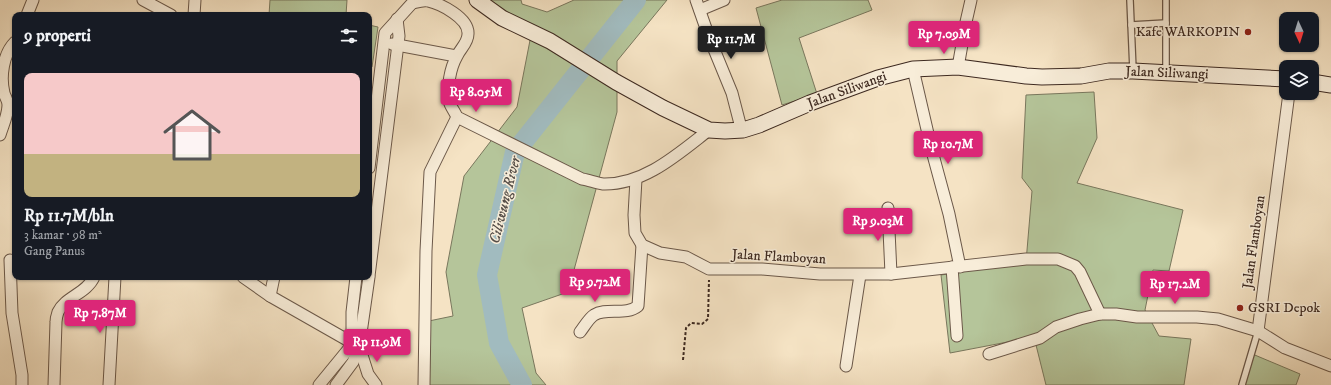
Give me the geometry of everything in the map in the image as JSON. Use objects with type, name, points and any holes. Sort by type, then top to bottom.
[{"type":"main road","name":"Jalan Siliwangi","points":[[477,0],[502,18],[550,41],[616,82],[662,108],[708,130],[743,130],[878,78],[913,69],[958,67],[1042,77],[1081,76],[1109,71],[1133,71],[1279,79]]},
{"type":"main road","points":[[1319,83],[1331,85]]},
{"type":"street","points":[[28,12],[33,0]]},
{"type":"street","points":[[143,0],[165,12]]},
{"type":"street","points":[[194,12],[195,0]]},
{"type":"street","points":[[372,141],[385,33],[414,1],[426,0],[453,12],[463,21],[467,28],[468,35],[464,46],[456,56],[449,78],[449,101],[457,117],[582,179],[602,184],[620,183],[636,179],[677,156],[708,130]]},
{"type":"street","points":[[724,0],[698,5],[732,93],[743,130]]},
{"type":"street","points":[[958,67],[971,0]]},
{"type":"street","points":[[372,253],[399,36],[397,19]]},
{"type":"street","points":[[383,43],[456,56]]},
{"type":"street","points":[[0,135],[7,113],[8,104],[4,90],[5,60],[12,45]]},
{"type":"street","points":[[913,69],[932,151],[949,214],[956,267],[957,336]]},
{"type":"street","name":"Jalan Flamboyan","points":[[1258,331],[1288,100]]},
{"type":"street","points":[[424,385],[426,251],[430,172],[457,117]]},
{"type":"street","points":[[580,332],[594,315],[633,310],[638,306],[642,245],[635,233],[634,215],[636,179]]},
{"type":"street","points":[[888,208],[891,274]]},
{"type":"street","name":"Jalan Flamboyan","points":[[642,245],[660,253],[686,257],[709,269],[762,269],[820,274],[891,274],[1026,259],[1058,259],[1075,266],[1080,272],[1100,314]]},
{"type":"street","points":[[8,260],[12,313],[22,375],[22,385]]},
{"type":"street","points":[[846,366],[860,275]]},
{"type":"street","points":[[54,385],[56,322],[58,312],[62,306],[85,289],[92,280]]},
{"type":"street","points":[[109,385],[115,280]]},
{"type":"street","points":[[247,280],[270,296],[355,342]]},
{"type":"street","points":[[270,296],[273,280]]},
{"type":"street","points":[[356,280],[352,312],[355,342],[368,374],[376,385]]},
{"type":"street","points":[[336,385],[353,362],[355,342],[368,280]]},
{"type":"street","points":[[989,354],[1040,338],[1056,327],[1080,319],[1100,314],[1116,314],[1137,317],[1197,317],[1218,319],[1258,331],[1285,348],[1331,366]]},
{"type":"street","points":[[319,385],[355,342]]},
{"type":"lane","points":[[1130,0],[1133,71]]},
{"type":"lane","points":[[1166,0],[1166,72]]},
{"type":"lane","points":[[1131,25],[1166,23]]},
{"type":"lane","points":[[1242,385],[1258,331]]},
{"type":"path","points":[[683,360],[686,328],[691,323],[702,324],[708,319],[709,269]]},
{"type":"green space","points":[[270,0],[347,0],[346,12],[269,12]]},
{"type":"green space","points":[[485,0],[521,0],[522,4],[547,12],[574,0],[667,0],[617,61],[617,112],[568,292],[522,308],[536,373],[546,385],[428,385],[424,322],[453,316],[446,272],[464,176],[517,107],[532,30]]},
{"type":"green space","points":[[782,0],[868,0],[872,10],[799,38],[817,94],[782,105],[756,8]]},
{"type":"green space","points":[[372,26],[378,27],[372,67]]},
{"type":"green space","points":[[1094,92],[1097,138],[1077,183],[1183,210],[1169,271],[1153,270],[1145,310],[1159,336],[1191,339],[1184,385],[1046,385],[1034,337],[950,353],[941,275],[1026,262],[1032,191],[1022,178],[1026,95]]},
{"type":"green space","points":[[1250,353],[1300,374],[1296,385],[1241,385]]},
{"type":"waterway","name":"Ciliwung River","points":[[522,385],[499,343],[487,275],[515,152],[636,0]]},
{"type":"place","name":"Kafe WARKOPIN","points":[[1248,32]]},
{"type":"place","name":"GSRI Depok","points":[[1240,308]]}]
